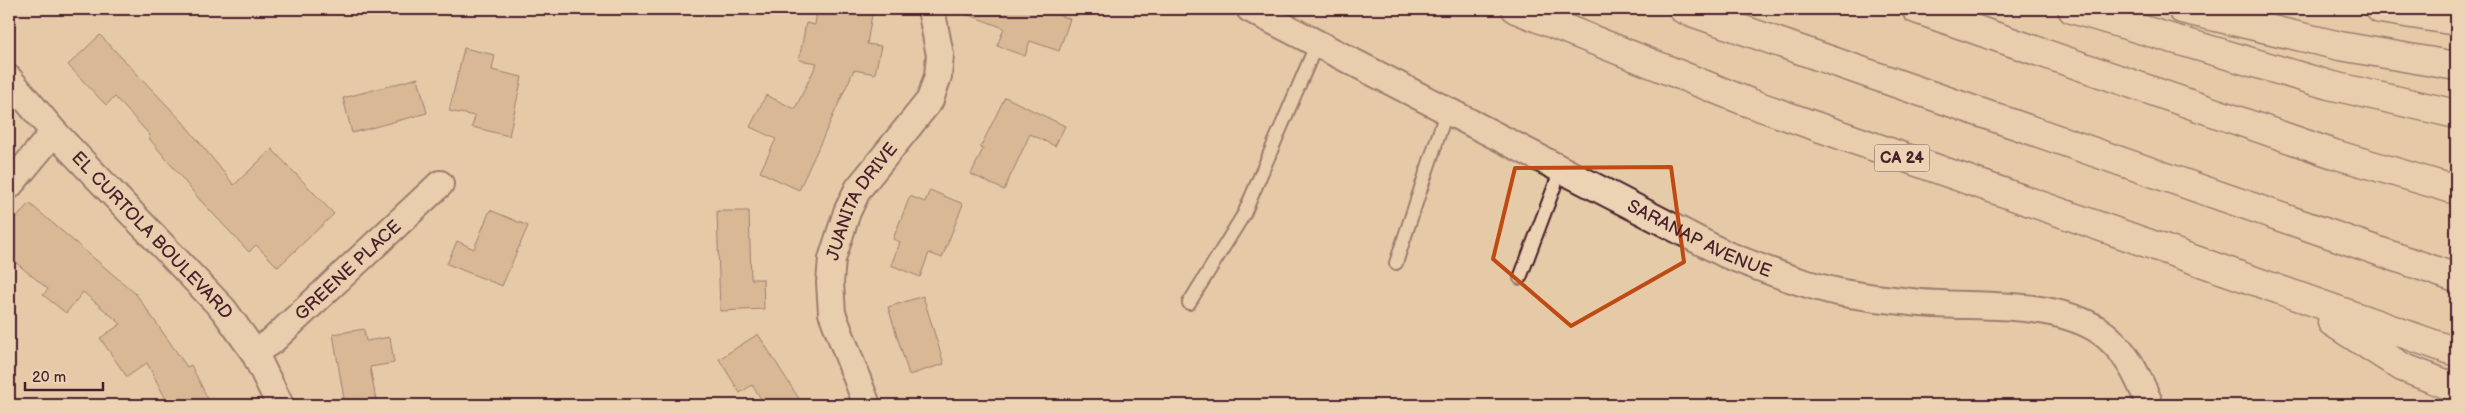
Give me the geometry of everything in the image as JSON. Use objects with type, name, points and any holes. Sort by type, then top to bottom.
[{"type":"main road","name":"CA 24","points":[[1516,9],[1750,103],[2293,297]]},
{"type":"main road","points":[[1683,9],[2456,278]]},
{"type":"main road","points":[[1916,9],[2325,150],[2456,190]]},
{"type":"main road","points":[[2072,9],[2329,85],[2456,114]]},
{"type":"main road","points":[[2182,9],[2340,46],[2456,66]]},
{"type":"main road","points":[[2380,9],[2456,21]]},
{"type":"main road","points":[[2293,297],[2456,352]]},
{"type":"main road","points":[[2293,297],[2402,367],[2456,388]]},
{"type":"street","name":"JUANITA DRIVE","points":[[867,405],[832,314],[830,283],[832,259],[847,212],[858,189],[930,100],[938,76],[940,55],[931,9]]},
{"type":"street","name":"SARANAP AVENUE","points":[[1250,9],[1725,254],[1768,271],[1843,293],[1913,303],[2037,310],[2070,318],[2096,329],[2121,350],[2138,377],[2150,405]]},
{"type":"street","name":"EL CURTOLA BOULEVARD","points":[[9,79],[54,132],[224,310],[254,352],[280,405]]},
{"type":"street","points":[[9,186],[54,132]]},
{"type":"street","name":"GREENE PLACE","points":[[254,352],[272,341],[440,184]]},
{"type":"lane","points":[[1189,303],[1244,214],[1317,43]]},
{"type":"lane","points":[[1396,263],[1447,110]]},
{"type":"lane","points":[[1520,278],[1561,169]]},
{"type":"highlighted area","points":[[1671,167],[1684,262],[1571,326],[1493,259],[1515,168]]},
{"type":"building","points":[[817,9],[873,9],[867,44],[881,46],[875,74],[854,70],[799,190],[760,172],[776,139],[750,127],[766,95],[795,109],[817,63],[799,60],[806,23],[815,25]]},
{"type":"building","points":[[958,9],[1041,9],[1070,19],[1059,51],[1030,41],[1025,56],[997,46],[1004,28],[958,11]]},
{"type":"building","points":[[100,35],[182,121],[234,185],[272,149],[334,214],[278,267],[256,245],[249,252],[200,200],[148,137],[150,135],[115,97],[106,105],[68,65]]},
{"type":"building","points":[[464,48],[495,55],[492,70],[522,77],[509,136],[472,127],[475,116],[449,111]]},
{"type":"building","points":[[418,78],[427,113],[352,133],[343,98]]},
{"type":"building","points":[[1005,97],[1065,126],[1055,146],[1030,134],[1004,190],[971,174],[983,149],[980,148]]},
{"type":"building","points":[[930,190],[963,204],[942,258],[929,253],[920,277],[891,265],[900,242],[893,239],[910,196],[925,202]]},
{"type":"building","points":[[29,203],[136,294],[187,367],[191,365],[211,405],[169,405],[147,363],[127,377],[100,338],[121,324],[83,292],[66,313],[43,295],[48,289],[9,257],[9,227]]},
{"type":"building","points":[[490,210],[528,226],[502,286],[447,264],[457,241],[474,249]]},
{"type":"building","points":[[717,211],[749,211],[751,279],[763,279],[764,309],[720,311]]},
{"type":"building","points":[[923,296],[944,364],[909,375],[888,307]]},
{"type":"building","points":[[364,329],[366,341],[390,337],[394,363],[370,367],[377,405],[345,405],[333,334]]},
{"type":"building","points":[[758,334],[803,405],[765,405],[752,385],[740,393],[719,359]]}]
